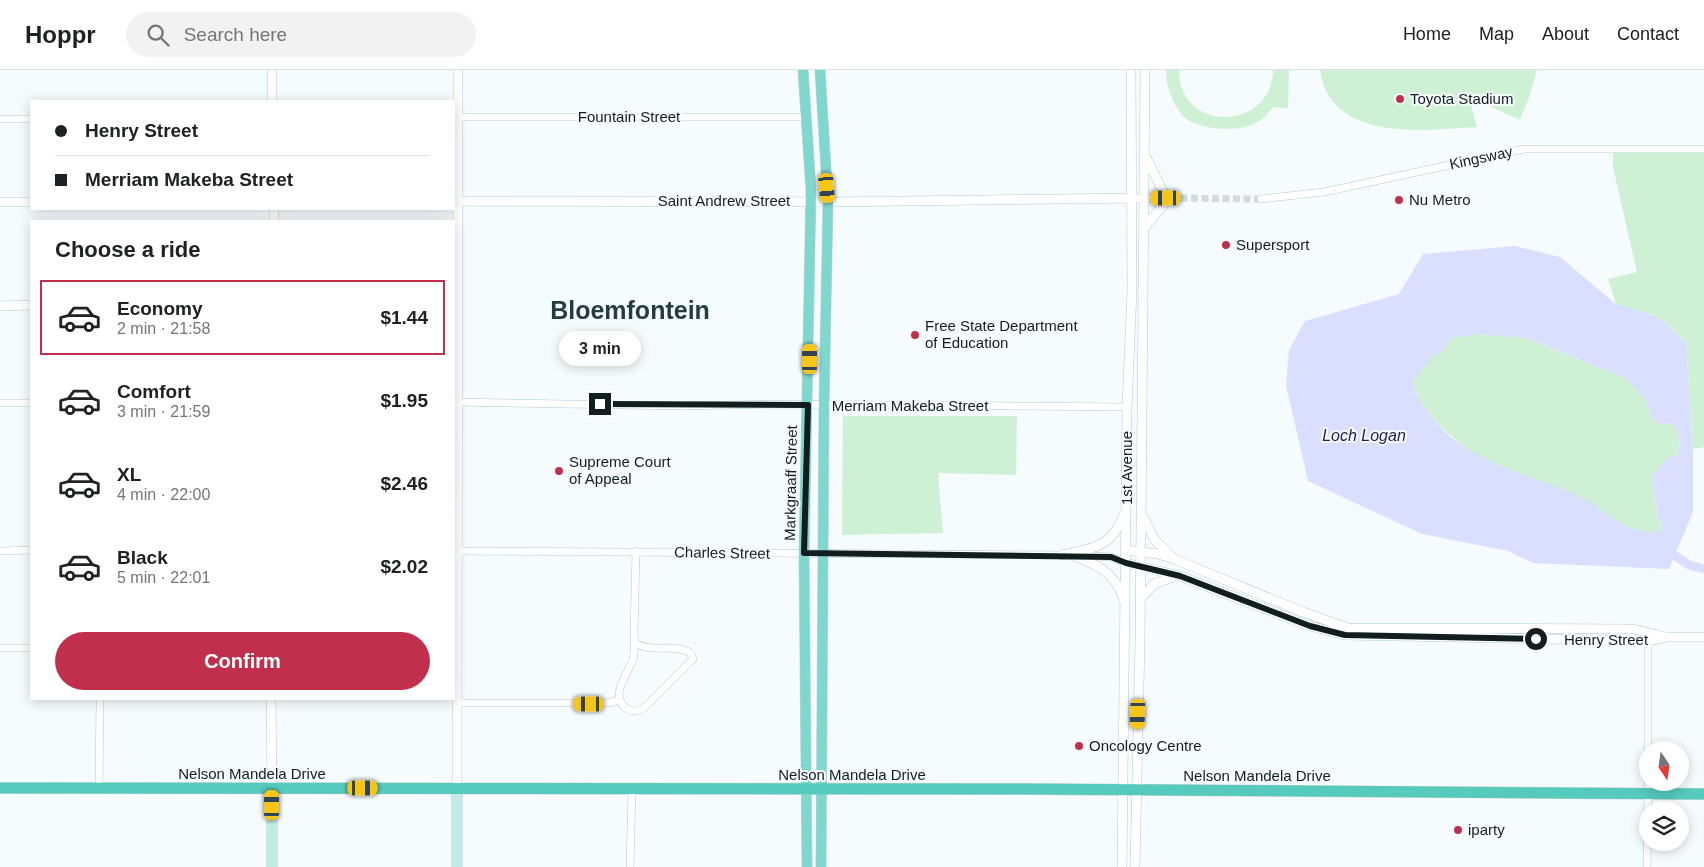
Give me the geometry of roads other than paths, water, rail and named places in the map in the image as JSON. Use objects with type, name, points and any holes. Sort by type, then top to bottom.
[{"type":"highway","name":"Nelson Mandela Drive","points":[[0,788],[457,788],[632,791],[1639,788]]},
{"type":"highway","name":"Nelson Mandela Drive","points":[[1676,791],[1704,794]]},
{"type":"main road","name":"Markgraaff Street","points":[[803,70],[811,202],[804,553],[807,867]]},
{"type":"main road","points":[[820,70],[828,202],[824,406],[821,867]]},
{"type":"main road","points":[[805,117],[821,110]]},
{"type":"main road","points":[[457,788],[457,867]]},
{"type":"main road","points":[[272,789],[272,867]]},
{"type":"street","points":[[272,70],[272,100]]},
{"type":"street","points":[[457,788],[455,201],[458,70]]},
{"type":"street","name":"1st Avenue","points":[[1122,867],[1127,407],[1132,290],[1131,70]]},
{"type":"street","name":"1st Avenue","points":[[1135,867],[1135,790],[1141,566],[1145,70]]},
{"type":"street","name":"Fountain Street","points":[[456,117],[805,117]]},
{"type":"street","points":[[0,119],[30,119]]},
{"type":"street","name":"Kingsway","points":[[1261,199],[1324,192],[1524,150],[1704,148]]},
{"type":"street","points":[[1144,155],[1168,198]]},
{"type":"street","points":[[1144,198],[1168,198]]},
{"type":"street","name":"Saint Andrew Street","points":[[455,201],[828,202],[1144,198]]},
{"type":"street","points":[[1144,228],[1168,198]]},
{"type":"street","points":[[0,202],[30,202]]},
{"type":"street","points":[[0,306],[30,305]]},
{"type":"street","name":"Merriam Makeba Street","points":[[455,402],[682,406],[1127,407]]},
{"type":"street","points":[[0,403],[30,403]]},
{"type":"street","points":[[1062,555],[1091,548],[1109,540],[1120,524],[1126,507]]},
{"type":"street","points":[[1141,510],[1149,531],[1174,559]]},
{"type":"street","points":[[0,550],[30,550]]},
{"type":"street","name":"Henry Street","points":[[1111,557],[1126,550],[1141,551],[1174,559],[1303,612],[1348,628],[1527,627],[1633,629],[1666,637]]},
{"type":"street","name":"Charles Street","points":[[455,551],[636,551],[1072,555],[1111,557]]},
{"type":"street","points":[[634,639],[638,645],[649,648],[683,648],[690,652],[693,659],[640,710],[629,710],[620,700],[621,686],[634,659],[634,639],[636,551]]},
{"type":"street","points":[[1072,555],[1108,572],[1118,584],[1126,607]]},
{"type":"street","name":"Henry Street","points":[[1111,557],[1126,563],[1180,576],[1310,626],[1345,635],[1647,641],[1666,637],[1704,637]]},
{"type":"street","points":[[1140,599],[1154,584],[1169,577],[1180,576]]},
{"type":"street","points":[[1648,632],[1648,741]]},
{"type":"street","points":[[0,648],[30,648]]},
{"type":"street","points":[[99,789],[100,700]]},
{"type":"street","points":[[271,700],[272,789]]},
{"type":"street","points":[[457,703],[608,704],[620,700]]},
{"type":"street","points":[[630,867],[632,791]]},
{"type":"street","points":[[1647,791],[1647,867]]},
{"type":"water","name":"Loch Logan","points":[[1515,246],[1560,257],[1616,304],[1658,317],[1686,342],[1693,449],[1693,512],[1669,569],[1533,563],[1508,551],[1422,534],[1308,481],[1286,385],[1289,350],[1305,321],[1399,294],[1423,254]],"holes":[[[1477,334],[1527,338],[1627,379],[1645,399],[1653,418],[1659,424],[1671,423],[1674,426],[1679,438],[1677,455],[1666,459],[1652,477],[1657,509],[1662,525],[1661,531],[1649,532],[1627,526],[1576,495],[1481,457],[1461,444],[1442,428],[1426,408],[1412,383],[1434,354],[1439,355],[1452,338]]]},
{"type":"waterway","points":[[1675,556],[1689,565],[1704,569]]},
{"type":"tunnel","points":[[1170,198],[1261,199]]},
{"type":"place","name":"Toyota Stadium","points":[[1400,99]]},
{"type":"place","name":"Nu Metro","points":[[1399,200]]},
{"type":"place","name":"Supersport","points":[[1226,245]]},
{"type":"place","name":"Free State Department of Education","points":[[915,335]]},
{"type":"place","name":"Supreme Court of Appeal","points":[[559,471]]},
{"type":"place","name":"Oncology Centre","points":[[1079,746]]},
{"type":"place","name":"iparty","points":[[1458,830]]},
{"type":"district","name":"Bloemfontein","points":[[630,310]]}]
